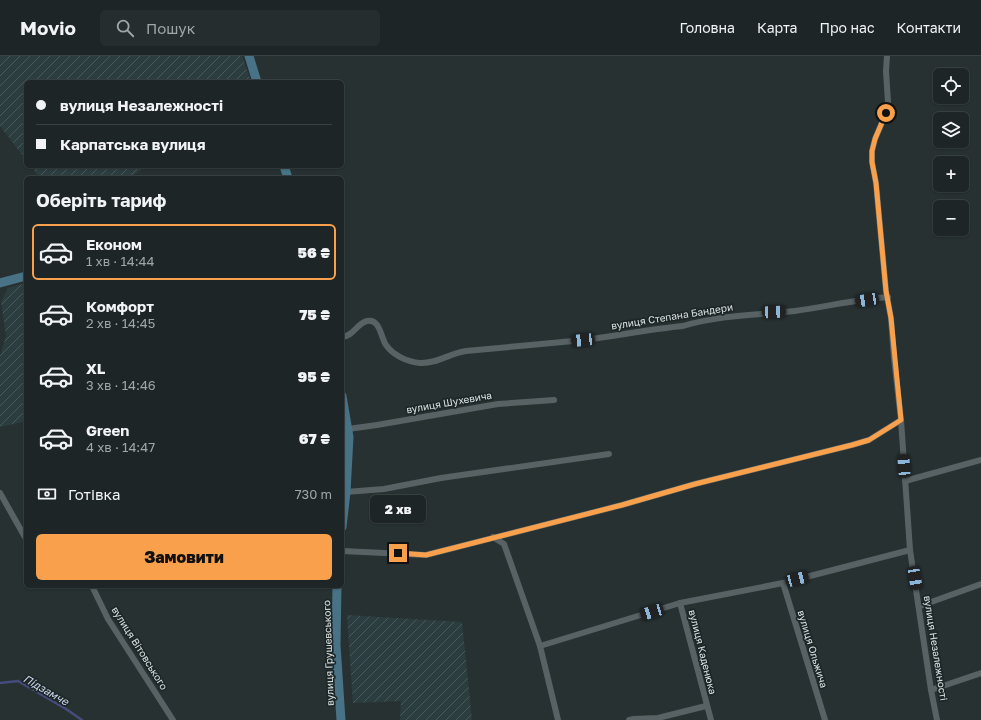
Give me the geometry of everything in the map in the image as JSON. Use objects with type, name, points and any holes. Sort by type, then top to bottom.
[{"type":"street","points":[[249,56],[256,80]]},
{"type":"street","name":"вулиця Незалежності","points":[[887,56],[886,71],[888,102],[886,113],[875,139],[872,151],[872,162],[876,183],[901,420],[910,550],[920,606],[931,690],[937,720]]},
{"type":"street","points":[[0,283],[24,277]]},
{"type":"street","name":"вулиця Степана Бандери","points":[[344,336],[354,332],[360,325],[367,321],[373,322],[378,326],[386,344],[393,353],[410,361],[420,363],[435,362],[456,353],[583,340],[683,326],[698,321],[825,307],[888,296]]},
{"type":"street","name":"вулиця Шухевича","points":[[348,429],[498,404],[554,400]]},
{"type":"street","points":[[344,407],[348,429],[344,510]]},
{"type":"street","points":[[344,551],[426,555],[852,445],[869,440],[901,420]]},
{"type":"street","points":[[346,492],[384,489],[441,478],[609,454]]},
{"type":"street","points":[[905,481],[981,460]]},
{"type":"street","points":[[0,493],[24,535]]},
{"type":"street","points":[[493,537],[504,544],[540,646],[558,720]]},
{"type":"street","points":[[540,646],[680,603],[783,583],[910,550]]},
{"type":"street","name":"вулиця Ольжича","points":[[783,583],[825,720]]},
{"type":"street","points":[[920,606],[981,584]]},
{"type":"street","name":"вулиця Вітовського","points":[[93,588],[108,619],[173,720]]},
{"type":"street","name":"вулиця Грушевського","points":[[337,588],[336,645],[341,720]]},
{"type":"street","name":"вулиця Каденюка","points":[[680,603],[706,706],[711,720]]},
{"type":"street","points":[[931,690],[981,673]]},
{"type":"street","name":"вулиця Каденюка","points":[[628,720],[658,718],[706,706]]},
{"type":"shaded area","points":[[0,56],[242,56],[250,80],[24,80],[24,157],[0,126]]},
{"type":"shaded area","points":[[32,168],[143,168],[133,176],[38,176]]},
{"type":"shaded area","points":[[24,284],[24,421],[0,427],[0,356],[6,336],[1,302],[8,288]]},
{"type":"shaded area","points":[[347,615],[462,622],[472,720],[400,720],[401,701],[353,703]]},
{"type":"waterway","name":"Підзамче","points":[[0,683],[18,681],[82,720]]},
{"type":"route","points":[[398,553],[426,555],[622,505],[695,484],[852,445],[869,440],[901,420],[891,318],[886,291],[876,183],[872,162],[872,151],[875,139],[886,113]]}]
